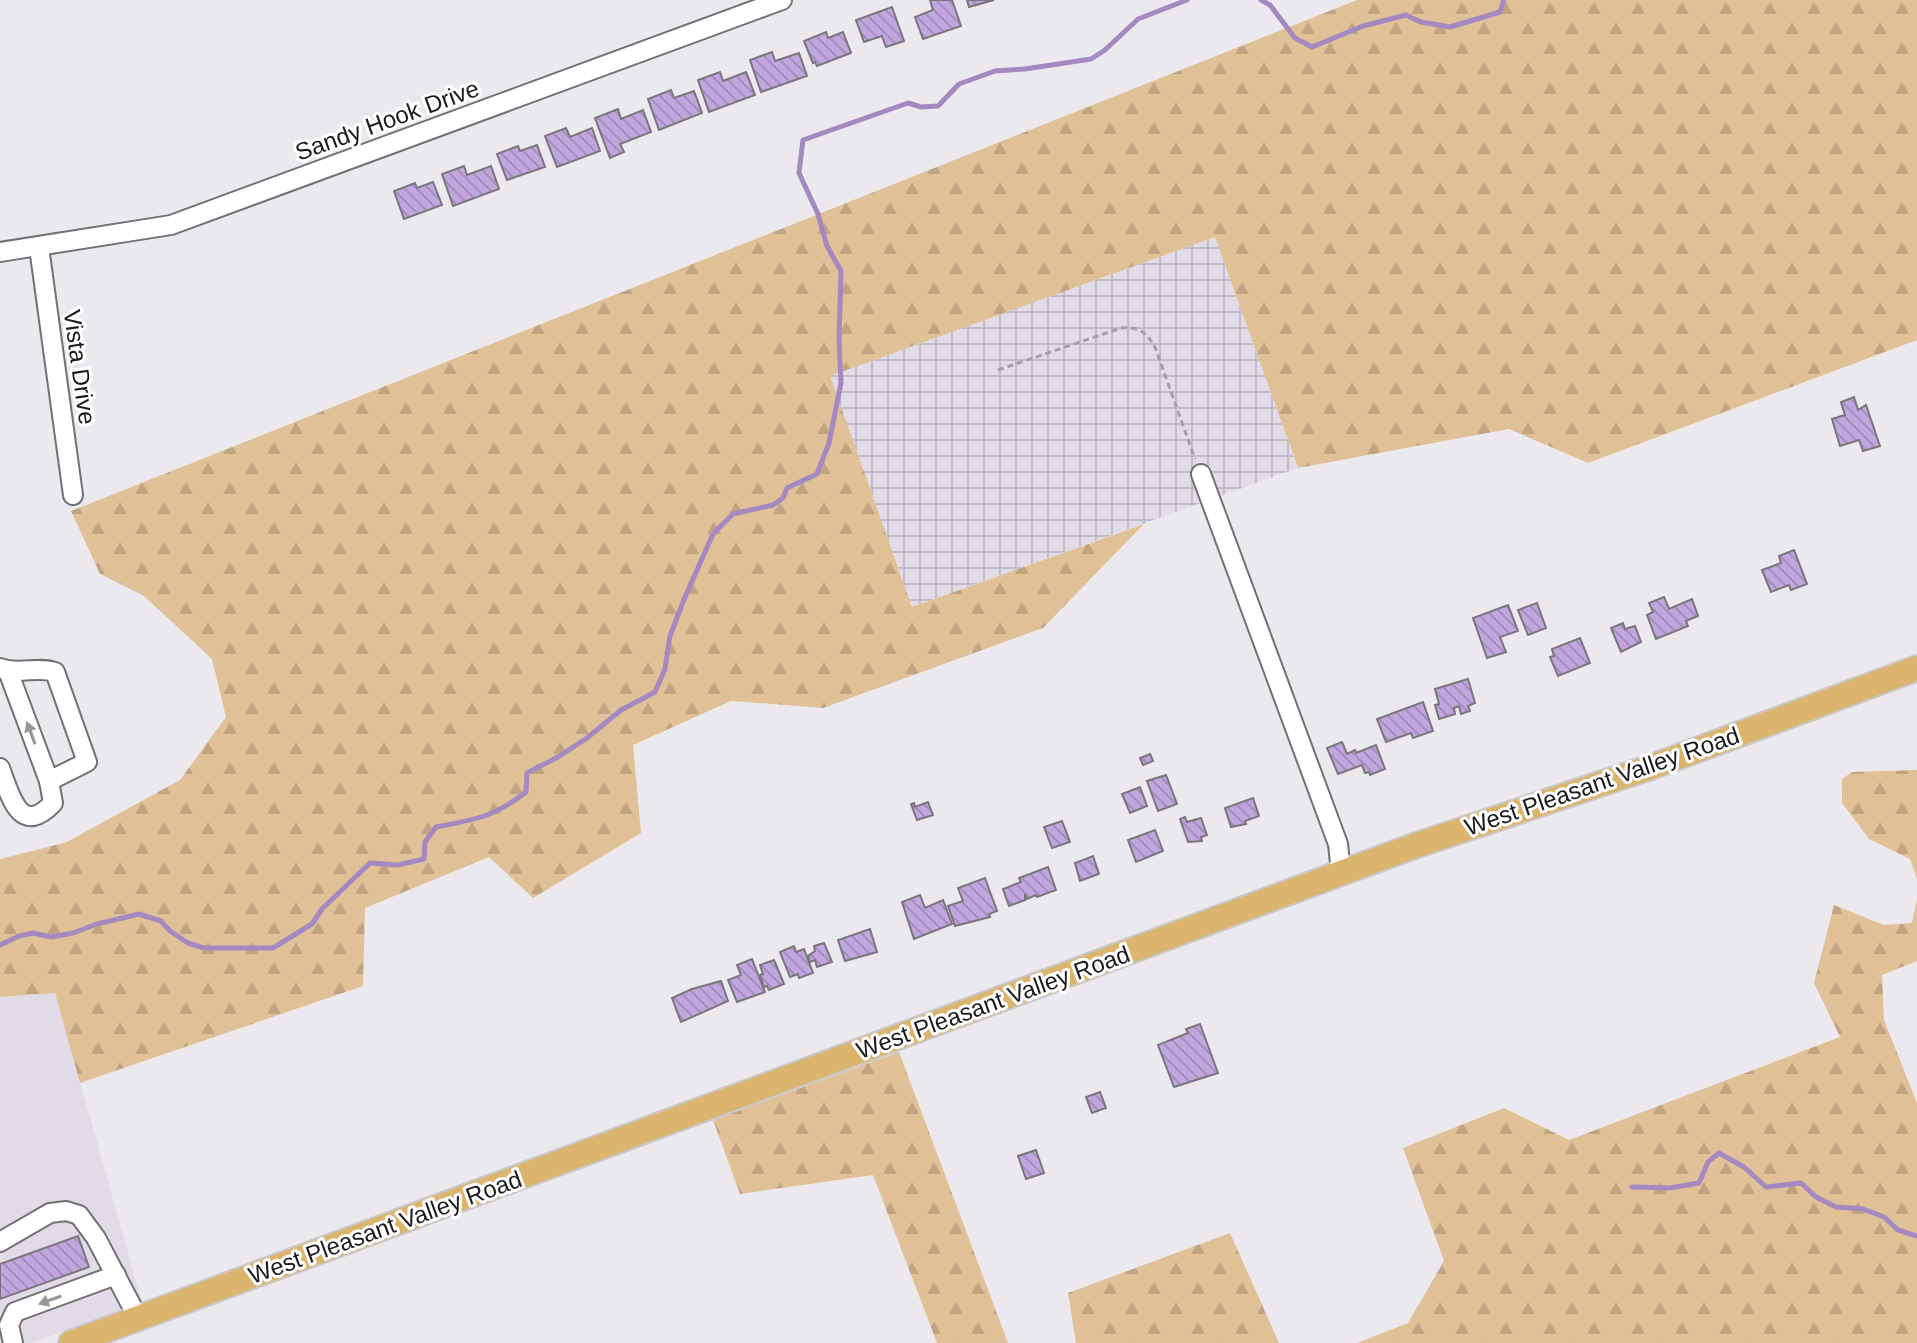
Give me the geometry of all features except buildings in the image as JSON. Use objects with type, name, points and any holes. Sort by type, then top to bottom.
[{"type":"main road","name":"West Pleasant Valley Road","points":[[71,1343],[1341,873],[1493,818],[1651,767],[1917,668]]},
{"type":"street","name":"Sandy Hook Drive","points":[[0,252],[171,225],[782,0]]},
{"type":"street","name":"Vista Drive","points":[[39,247],[73,495]]},
{"type":"street","points":[[1201,474],[1338,844],[1341,873]]},
{"type":"street","points":[[0,768],[16,808],[25,815],[44,813],[53,803],[49,781],[4,670],[51,670],[55,672],[87,762],[49,781]]},
{"type":"street","points":[[0,1242],[50,1213],[66,1211],[79,1215],[96,1238],[138,1318]]},
{"type":"street","points":[[13,1343],[9,1325],[15,1312],[116,1275]]},
{"type":"path","points":[[998,370],[1121,328],[1137,327],[1146,333],[1155,347],[1201,474]]},
{"type":"shaded area","points":[[1215,237],[1298,468],[912,607],[829,376]]},
{"type":"shaded area","points":[[55,993],[142,1302],[31,1343],[0,1343],[0,997]]},
{"type":"green space","points":[[1357,0],[1917,0],[1917,340],[1588,463],[1509,429],[1298,468],[1215,237],[830,376],[912,607],[1144,524],[1043,628],[823,708],[731,701],[633,745],[641,833],[533,898],[489,857],[365,908],[363,986],[80,1083],[55,993],[0,997],[0,859],[67,842],[180,780],[226,717],[212,659],[144,596],[100,574],[71,511]]},
{"type":"green space","points":[[1917,770],[1917,879],[1910,859],[1869,839],[1842,803],[1842,779],[1852,772]]},
{"type":"green space","points":[[1917,900],[1917,961],[1882,975],[1884,1020],[1917,1103],[1917,1343],[1357,1343],[1408,1323],[1444,1261],[1403,1148],[1504,1108],[1569,1140],[1840,1037],[1814,983],[1834,905],[1884,925],[1912,923]]},
{"type":"green space","points":[[899,1052],[1008,1343],[937,1343],[873,1175],[740,1194],[713,1120]]},
{"type":"green space","points":[[1230,1233],[1279,1343],[1076,1343],[1068,1293]]},
{"type":"waterway","points":[[0,945],[19,936],[33,933],[51,937],[73,933],[139,914],[161,921],[188,943],[204,948],[273,948],[312,924],[322,909],[370,863],[398,865],[424,859],[425,842],[436,827],[473,819],[504,807],[526,792],[527,773],[558,757],[621,710],[655,692],[665,669],[670,636],[713,534],[733,514],[773,505],[783,498],[787,488],[817,474],[829,443],[841,383],[841,271],[827,246],[818,214],[799,173],[803,140],[908,103],[921,107],[938,106],[959,84],[995,71],[1091,59],[1138,19],[1187,0]]},
{"type":"waterway","points":[[1261,0],[1270,5],[1295,38],[1312,47],[1363,26],[1406,15],[1421,22],[1450,27],[1500,12],[1504,0]]},
{"type":"waterway","points":[[1632,1187],[1670,1188],[1699,1183],[1708,1162],[1719,1153],[1744,1167],[1766,1187],[1801,1183],[1816,1197],[1836,1207],[1863,1209],[1884,1217],[1898,1230],[1917,1236]]}]
